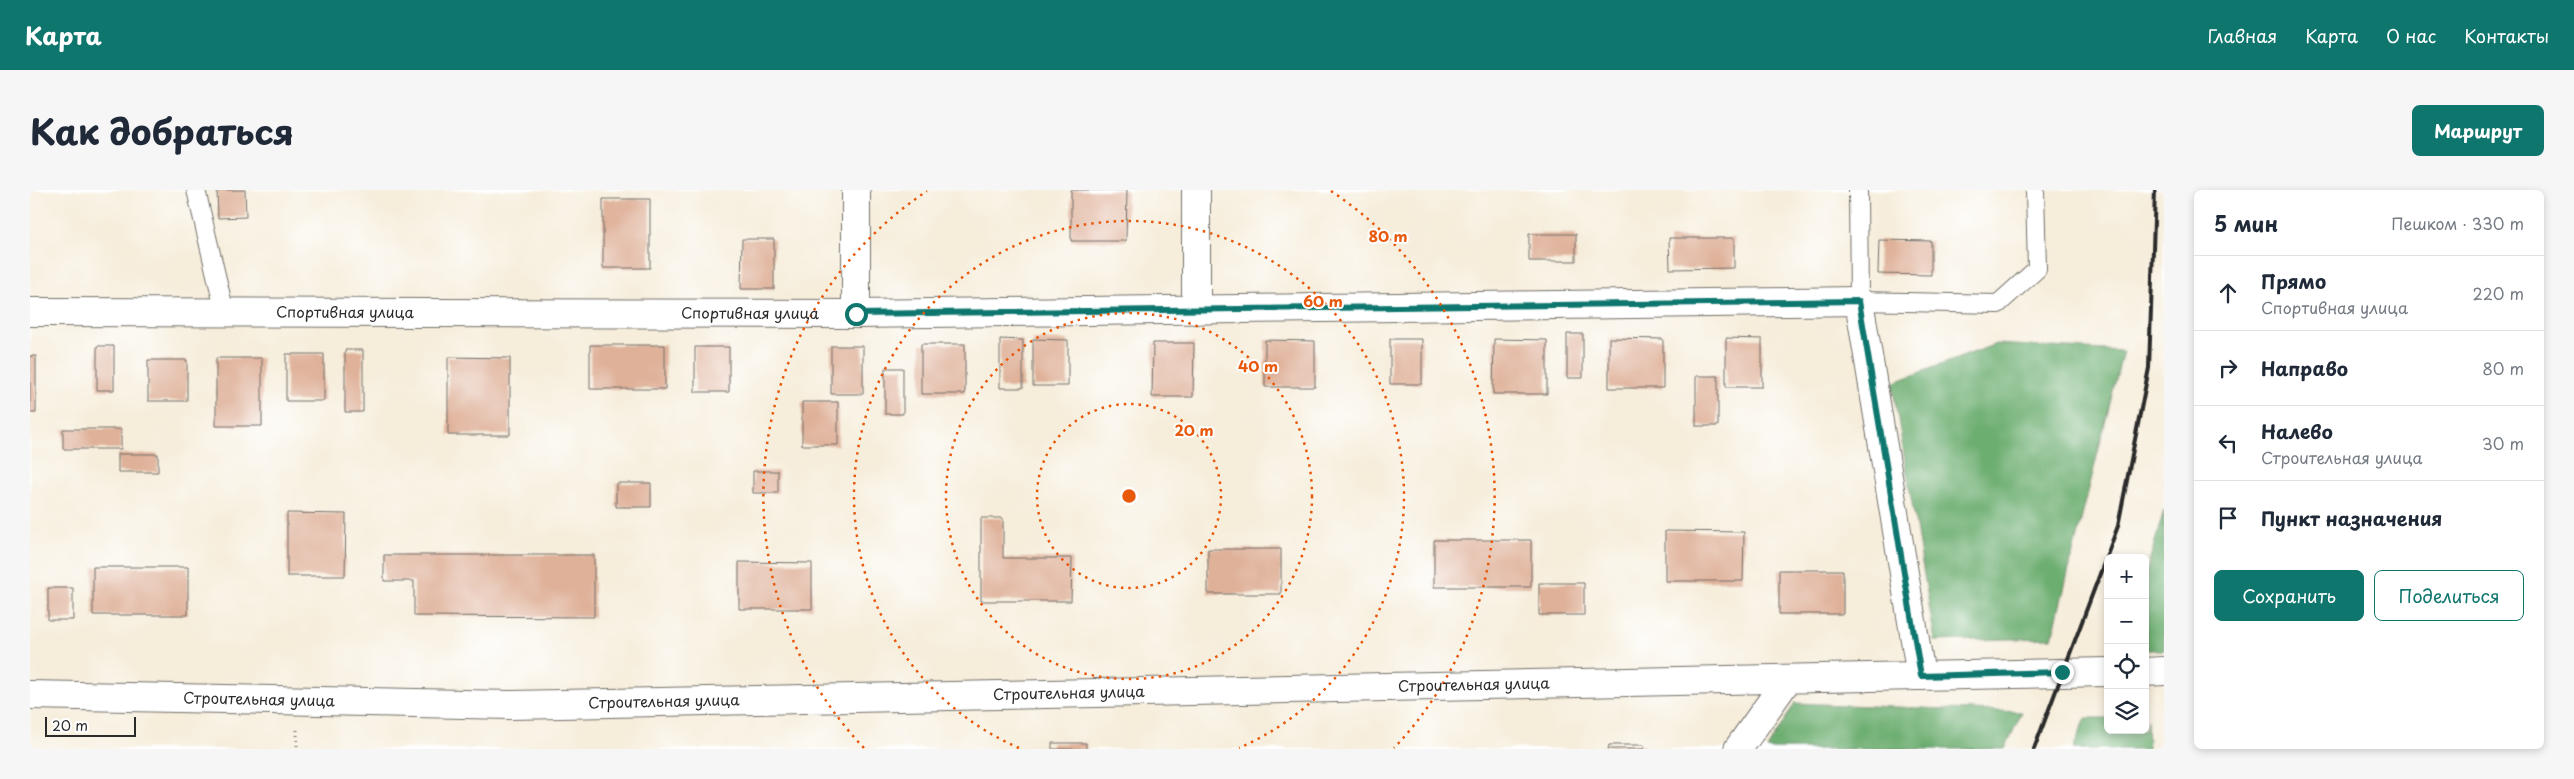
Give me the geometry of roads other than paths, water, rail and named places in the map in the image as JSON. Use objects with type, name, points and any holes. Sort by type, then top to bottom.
[{"type":"street","points":[[856,190],[856,314]]},
{"type":"street","points":[[1196,190],[1196,310]]},
{"type":"street","name":"Спортивная улица","points":[[30,312],[856,314],[1859,301]]},
{"type":"street","points":[[1859,301],[1921,676]]},
{"type":"street","name":"Строительная улица","points":[[30,695],[511,705],[2104,672]]},
{"type":"street","points":[[2149,672],[2164,672]]},
{"type":"street","points":[[1738,749],[1787,680]]},
{"type":"lane","points":[[196,190],[225,313]]},
{"type":"lane","points":[[1858,190],[1859,301],[1998,304],[2037,268],[2034,190]]},
{"type":"railway","points":[[2034,749],[2118,526],[2149,368],[2155,190]]}]
